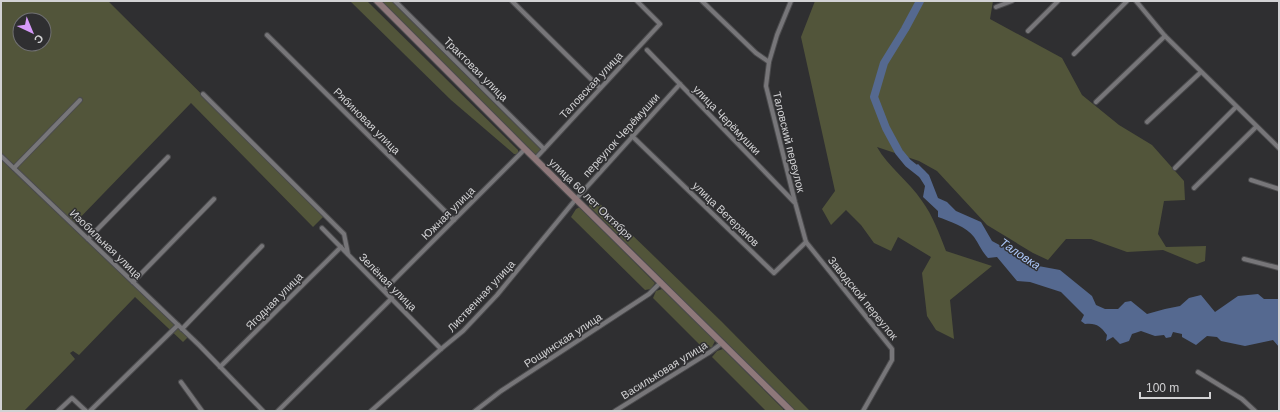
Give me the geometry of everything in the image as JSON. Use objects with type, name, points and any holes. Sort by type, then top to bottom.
[{"type":"street","name":"улица 60 лет Октября","points":[[377,1],[791,411]]},
{"type":"street","name":"Трактовая улица","points":[[395,1],[544,149]]},
{"type":"street","points":[[512,1],[600,88]]},
{"type":"street","name":"Таловская улица","points":[[535,159],[660,24],[637,1]]},
{"type":"street","points":[[702,1],[756,53],[769,62]]},
{"type":"street","name":"Таловский переулок","points":[[791,1],[777,35],[769,62],[766,86],[806,242]]},
{"type":"street","points":[[996,6],[1012,1]]},
{"type":"street","points":[[1028,31],[1058,1]]},
{"type":"street","points":[[1074,54],[1127,1]]},
{"type":"street","points":[[1136,1],[1165,36],[1279,148]]},
{"type":"street","name":"Рябиновая улица","points":[[267,35],[454,220]]},
{"type":"street","points":[[1096,102],[1165,36]]},
{"type":"street","name":"улица Черёмушки","points":[[647,50],[795,202]]},
{"type":"street","points":[[1147,122],[1201,72]]},
{"type":"street","name":"переулок Черёмушки","points":[[576,199],[680,84]]},
{"type":"street","points":[[203,94],[344,234],[348,254]]},
{"type":"street","points":[[14,168],[80,100]]},
{"type":"street","points":[[1175,168],[1236,107]]},
{"type":"street","points":[[1194,188],[1256,126]]},
{"type":"street","name":"улица Ветеранов","points":[[632,136],[774,273],[806,242]]},
{"type":"street","name":"Южная улица","points":[[384,290],[525,149]]},
{"type":"street","name":"Изобильная улица","points":[[1,156],[199,345],[263,411]]},
{"type":"street","points":[[88,239],[168,157]]},
{"type":"street","points":[[1251,180],[1279,190]]},
{"type":"street","points":[[133,282],[214,199]]},
{"type":"street","name":"Лиственная улица","points":[[371,411],[463,331],[497,295],[576,199]]},
{"type":"street","name":"Зелёная улица","points":[[322,228],[441,349]]},
{"type":"street","name":"Заводской переулок","points":[[806,242],[892,349],[892,360],[863,411]]},
{"type":"street","points":[[182,329],[262,246]]},
{"type":"street","name":"Ягодная улица","points":[[220,367],[341,247]]},
{"type":"street","points":[[1244,259],[1279,268]]},
{"type":"street","name":"Рощинская улица","points":[[474,411],[649,294],[661,282]]},
{"type":"street","points":[[278,411],[392,298]]},
{"type":"street","points":[[90,411],[178,325]]},
{"type":"street","name":"Васильковая улица","points":[[615,411],[722,343]]},
{"type":"street","points":[[1198,372],[1242,399],[1255,411]]},
{"type":"street","points":[[181,382],[202,411]]},
{"type":"street","points":[[58,411],[72,398],[86,411]]},
{"type":"green space","points":[[1,1],[108,1],[324,216],[313,227],[191,103],[72,226],[189,336],[183,342],[135,297],[79,355],[73,351],[70,353],[75,359],[24,411],[1,411]]},
{"type":"green space","points":[[350,1],[367,1],[518,150],[518,154],[514,154],[451,100]]},
{"type":"green space","points":[[380,1],[393,1],[498,104],[542,150],[540,155],[535,155]]},
{"type":"green space","points":[[815,1],[993,1],[990,19],[1062,58],[1082,95],[1119,125],[1152,145],[1184,181],[1185,200],[1164,201],[1158,234],[1166,247],[1206,246],[1205,261],[1197,264],[1163,250],[1127,252],[1091,239],[1066,239],[1048,260],[1033,253],[987,225],[937,171],[919,161],[877,147],[887,161],[917,194],[926,207],[936,225],[946,251],[992,266],[950,300],[954,339],[936,330],[927,316],[922,273],[931,257],[898,237],[891,251],[874,243],[861,225],[846,210],[831,225],[822,209],[835,191],[801,37]]},
{"type":"green space","points":[[594,198],[722,322],[810,411],[794,411],[589,206],[589,201]]},
{"type":"green space","points":[[580,207],[655,283],[651,289],[645,290],[571,217],[576,209]]},
{"type":"green space","points":[[662,289],[715,341],[712,347],[704,349],[653,298],[656,291]]},
{"type":"green space","points":[[723,349],[783,409],[783,411],[766,411],[712,357],[717,351]]},
{"type":"water","points":[[918,164],[929,175],[938,198],[947,202],[956,211],[981,222],[992,241],[1012,250],[1016,258],[1033,258],[1033,265],[1060,270],[1092,296],[1096,305],[1105,309],[1118,309],[1125,302],[1131,301],[1147,314],[1180,306],[1189,298],[1201,295],[1215,312],[1238,296],[1258,294],[1264,299],[1279,299],[1279,347],[1273,340],[1245,346],[1221,341],[1217,337],[1207,336],[1196,345],[1182,337],[1182,334],[1173,332],[1171,337],[1166,338],[1164,335],[1155,336],[1141,331],[1132,334],[1129,341],[1120,344],[1113,337],[1106,341],[1107,335],[1102,329],[1093,324],[1085,324],[1081,321],[1084,315],[1061,292],[1030,282],[1017,281],[997,257],[988,258],[971,233],[958,225],[938,217],[938,211],[923,197],[925,186],[913,167]]},
{"type":"waterway","name":"Таловка","points":[[920,1],[884,63],[874,97],[886,128],[899,152],[908,163],[922,174]]}]
